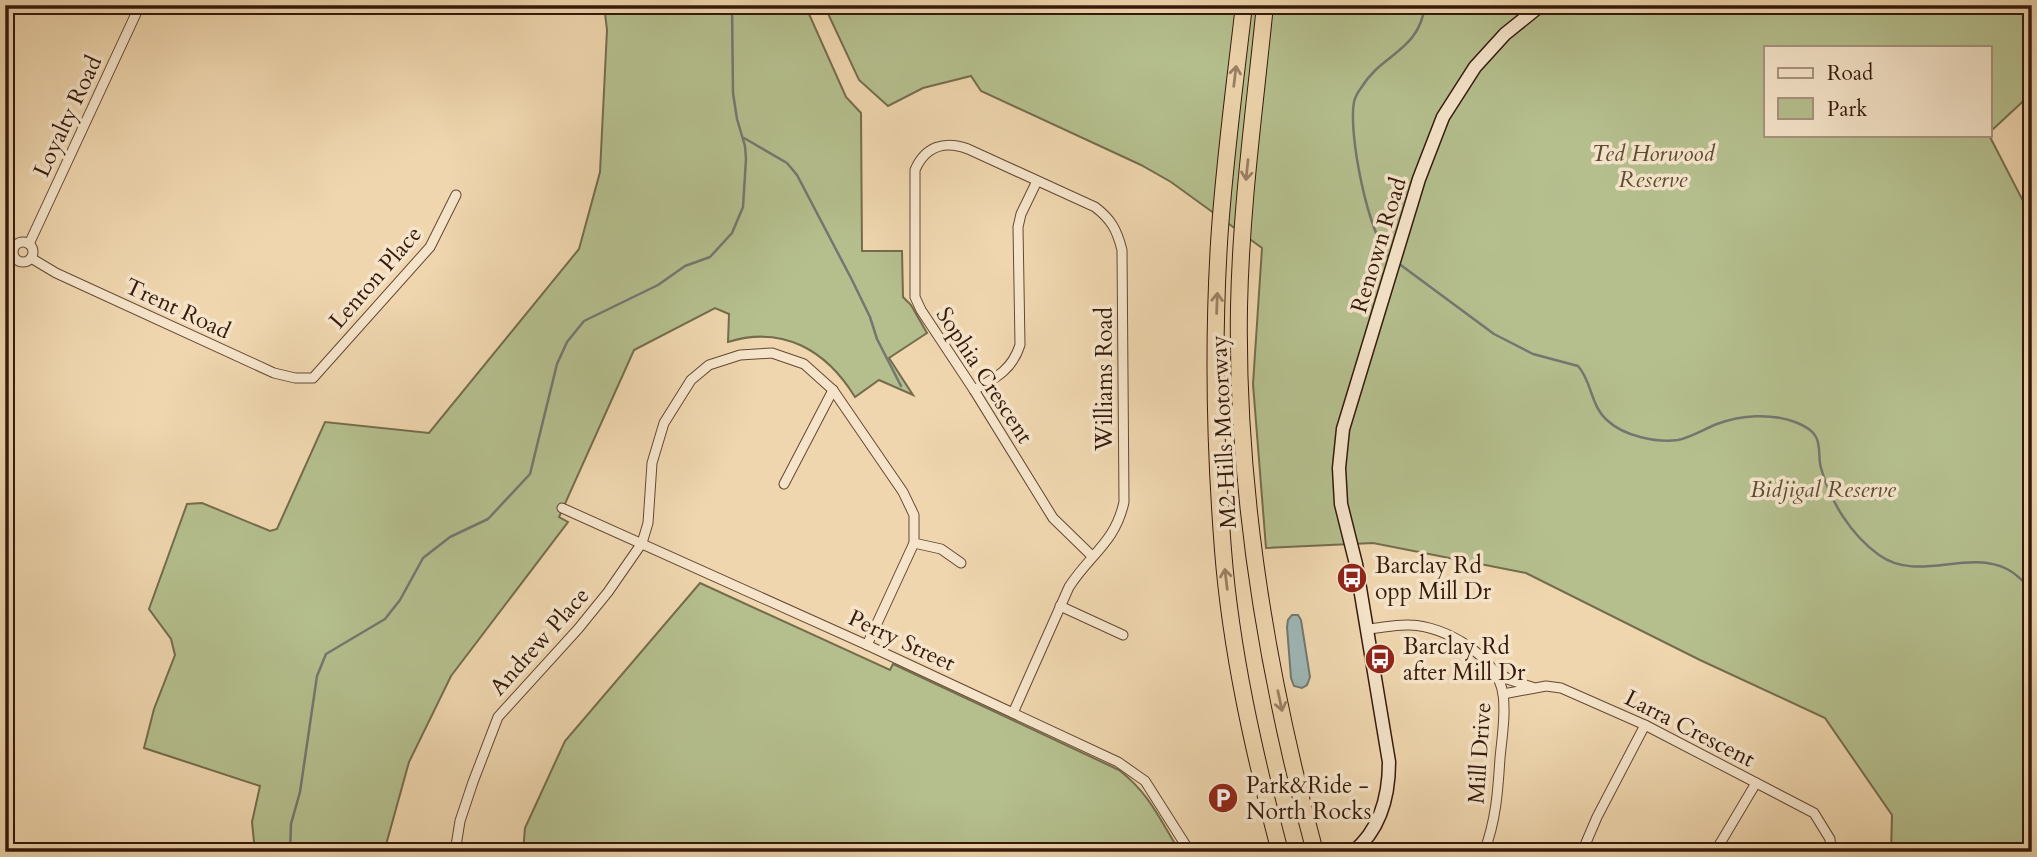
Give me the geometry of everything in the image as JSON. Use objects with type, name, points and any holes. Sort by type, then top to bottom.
[{"type":"highway","name":"M2 Hills Motorway","points":[[1244,5],[1219,245],[1216,362],[1220,497],[1223,551],[1242,690],[1280,852]]},
{"type":"highway","name":"M2 Hills Motorway","points":[[1265,5],[1248,152],[1241,243],[1241,423],[1248,513],[1267,634],[1300,797],[1315,852]]},
{"type":"main road","name":"Renown Road","points":[[1353,852],[1378,820],[1388,786],[1389,762],[1368,629],[1341,503],[1339,468],[1343,429],[1386,295],[1419,179],[1443,117],[1475,67],[1505,34],[1541,5]]},
{"type":"street","name":"Loyalty Road","points":[[29,244],[140,5]]},
{"type":"street","name":"Williams Road","points":[[929,151],[943,144],[956,144],[1095,207],[1109,218],[1118,231],[1122,250],[1124,502],[1121,519],[1113,534],[1080,571],[1060,606],[1013,713]]},
{"type":"street","name":"Sophia Crescent","points":[[929,151],[919,161],[915,170],[915,297],[929,324],[974,390],[1053,518],[1093,556]]},
{"type":"street","points":[[974,390],[1009,368],[1020,345],[1018,228],[1021,214],[1037,181]]},
{"type":"street","name":"Lenton Place","points":[[313,378],[430,247],[456,195]]},
{"type":"street","points":[[21,242],[29,244],[33,249],[31,258],[18,261],[9,246],[21,242]]},
{"type":"street","name":"Trent Road","points":[[31,258],[56,273],[274,373],[295,378],[313,378]]},
{"type":"street","points":[[642,543],[648,523],[652,463],[664,423],[691,380],[709,365],[740,355],[772,353],[804,364],[833,390],[903,492],[914,515],[914,543],[867,645]]},
{"type":"street","points":[[784,484],[833,390]]},
{"type":"street","name":"Perry Street","points":[[562,508],[867,645],[1130,769],[1151,789],[1190,852]]},
{"type":"street","name":"Andrew Place","points":[[455,852],[460,821],[472,782],[498,717],[578,629],[642,543]]},
{"type":"street","points":[[914,543],[941,549],[961,563]]},
{"type":"street","points":[[1060,606],[1123,635]]},
{"type":"street","name":"Mill Drive","points":[[1368,629],[1408,625],[1429,628],[1466,646],[1493,669],[1503,694],[1497,802],[1484,852]]},
{"type":"street","points":[[1493,669],[1510,680],[1535,688]]},
{"type":"street","name":"Larra Crescent","points":[[1503,694],[1554,686],[1645,725],[1814,813],[1830,839],[1831,852]]},
{"type":"street","points":[[1582,852],[1597,817],[1645,725]]},
{"type":"street","points":[[1714,852],[1756,783]]},
{"type":"green space","points":[[604,5],[805,5],[846,97],[861,113],[862,251],[902,251],[903,297],[911,305],[927,333],[889,358],[913,395],[879,380],[855,397],[831,366],[817,354],[801,346],[767,337],[728,342],[729,314],[715,308],[634,350],[559,517],[568,522],[451,676],[409,762],[384,852],[255,852],[252,822],[260,786],[144,748],[154,709],[175,655],[171,639],[149,609],[187,504],[202,503],[270,531],[277,529],[325,422],[429,433],[579,249],[600,172],[607,30]]},
{"type":"green space","name":"Bidjigal Reserve","points":[[824,5],[2032,5],[2032,93],[1992,130],[1992,46],[1764,46],[1764,136],[1990,136],[2022,199],[2032,211],[2032,852],[1891,852],[1892,815],[1825,718],[1700,660],[1526,573],[1373,543],[1266,548],[1253,384],[1262,248],[1171,182],[1141,165],[981,91],[971,76],[923,88],[888,106],[859,80]]},
{"type":"green space","points":[[700,583],[890,670],[893,664],[1119,770],[1147,798],[1180,852],[523,852],[525,828],[565,741]]},
{"type":"water","points":[[1292,615],[1298,615],[1301,620],[1310,677],[1307,685],[1302,688],[1294,686],[1291,678],[1287,627]]},
{"type":"waterway","points":[[290,852],[291,824],[300,792],[317,676],[326,654],[385,619],[400,600],[423,558],[450,537],[488,519],[530,474],[557,364],[567,342],[584,321],[658,285],[685,266],[710,257],[732,233],[743,207],[746,159],[733,93],[732,5]]},
{"type":"waterway","points":[[1390,258],[1374,228],[1361,183],[1354,136],[1354,102],[1370,76],[1408,43],[1421,21],[1425,5]]},
{"type":"waterway","points":[[744,138],[787,163],[797,175],[852,280],[901,386]]},
{"type":"waterway","points":[[1398,263],[1494,334],[1533,354],[1578,366],[1602,415],[1623,431],[1641,437],[1670,441],[1746,417],[1776,417],[1798,423],[1816,437],[1820,464],[1836,505],[1859,538],[1879,555],[1894,563],[1910,566],[1975,562],[1991,564],[2011,571],[2032,590]]},
{"type":"place","name":"Barclay Rd opp Mill Dr","points":[[1352,578]]},
{"type":"place","name":"Barclay Rd after Mill Dr","points":[[1380,659]]},
{"type":"place","name":"Park&Ride - North Rocks","points":[[1223,798]]},
{"type":"park label","name":"Ted Horwood Reserve","points":[[1653,166]]}]
